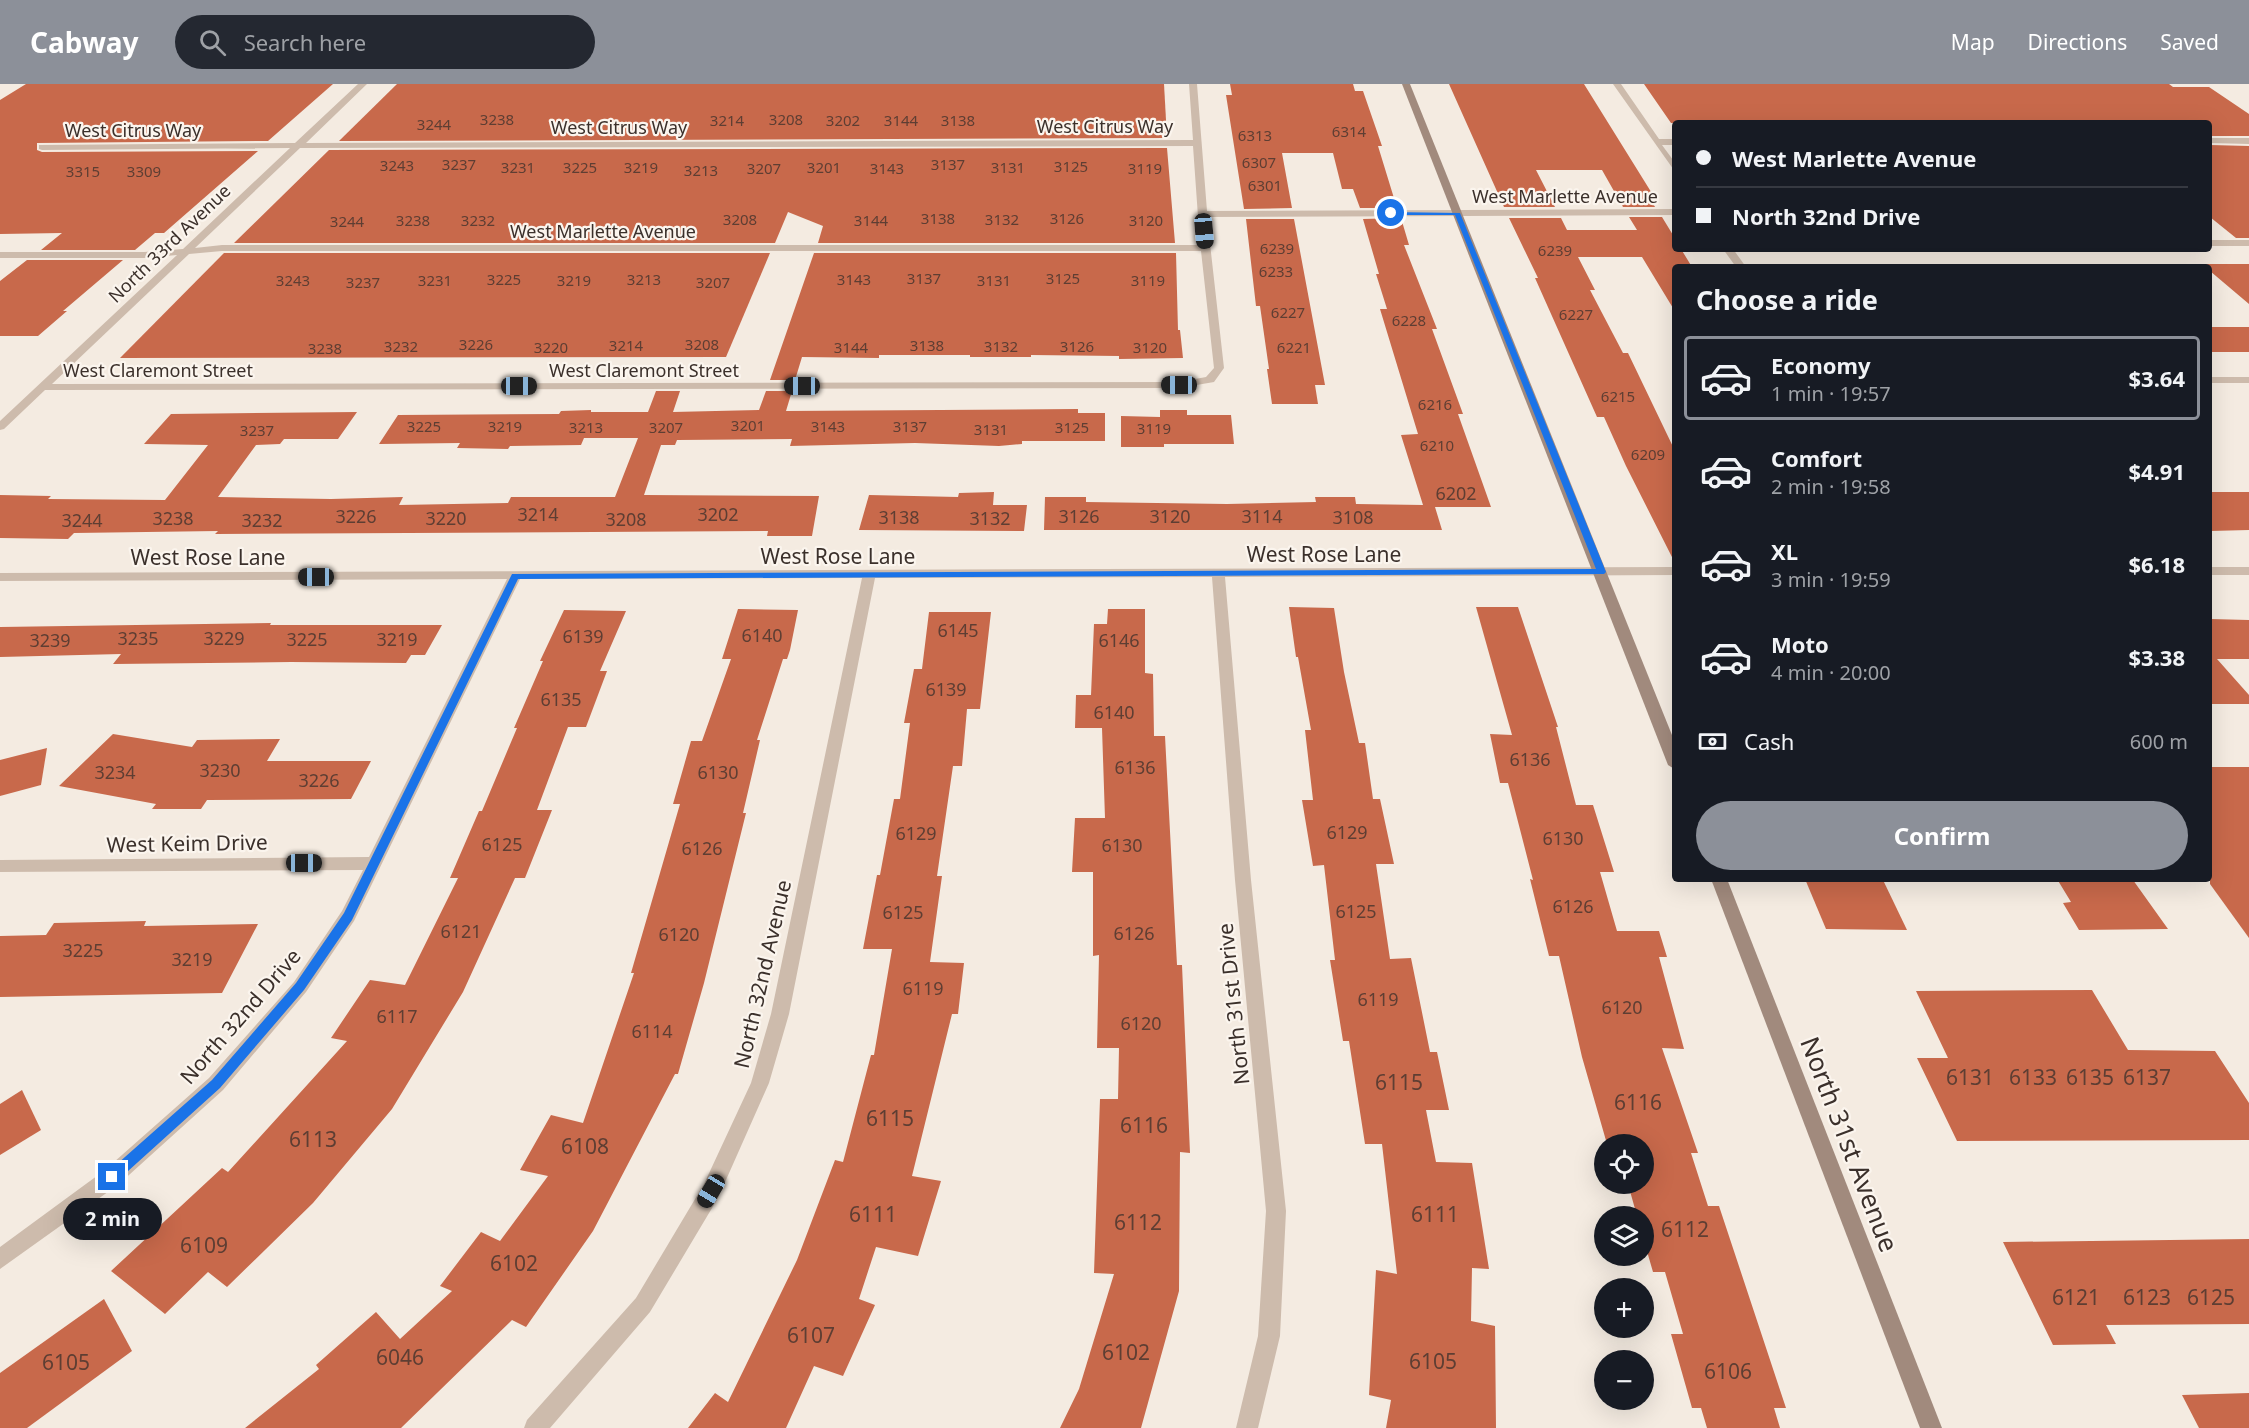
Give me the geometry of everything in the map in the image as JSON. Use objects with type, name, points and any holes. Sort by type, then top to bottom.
[{"type":"street","name":"North 33rd Avenue","points":[[0,427],[363,84]]},
{"type":"street","points":[[1192,84],[1205,248]]},
{"type":"street","points":[[1406,84],[1672,755]]},
{"type":"street","points":[[1617,84],[1672,165]]},
{"type":"street","points":[[2212,141],[2249,141]]},
{"type":"street","points":[[1656,142],[1672,142]]},
{"type":"street","name":"West Citrus Way","points":[[42,147],[1197,143]]},
{"type":"street","name":"West Marlette Avenue","points":[[1202,214],[1672,212]]},
{"type":"street","points":[[2212,243],[2249,243]]},
{"type":"street","name":"West Marlette Avenue","points":[[0,255],[144,255],[222,248],[1205,248]]},
{"type":"street","name":"West Claremont Street","points":[[42,387],[1179,385],[1210,380],[1219,368],[1205,248]]},
{"type":"street","points":[[2212,380],[2249,380]]},
{"type":"street","name":"West Rose Lane","points":[[0,577],[1672,571]]},
{"type":"street","points":[[2212,571],[2249,571]]},
{"type":"street","name":"North 31st Drive","points":[[1218,574],[1244,891],[1276,1210],[1269,1336],[1247,1428]]},
{"type":"street","name":"North 32nd Avenue","points":[[535,1428],[642,1305],[711,1191],[760,1083],[780,1014],[868,575]]},
{"type":"street","name":"North 32nd Drive","points":[[0,1259],[112,1177],[216,1084],[300,987],[348,916],[515,576]]},
{"type":"street","name":"West Keim Drive","points":[[0,866],[375,863]]},
{"type":"street","name":"North 31st Avenue","points":[[1720,882],[1931,1428]]},
{"type":"building","points":[[26,84],[333,84],[268,141],[37,143],[37,150],[42,152],[258,151],[164,233],[155,233],[135,250],[41,250],[62,233],[0,234],[0,100]]},
{"type":"building","points":[[397,84],[1164,84],[1167,138],[339,141]]},
{"type":"building","points":[[1230,84],[1353,84],[1355,91],[1363,91],[1382,146],[1378,146],[1397,208],[1360,208],[1353,189],[1342,189],[1333,153],[1282,153],[1292,208],[1244,209],[1226,95],[1232,95]]},
{"type":"building","points":[[1449,84],[1584,84],[1653,195],[1648,194],[1655,207],[1623,207],[1602,170],[1536,170],[1555,207],[1504,207]]},
{"type":"building","points":[[1644,84],[2169,84],[2173,87],[2209,87],[2249,114],[2249,136],[2212,136],[2212,120],[1672,120],[1671,123]]},
{"type":"building","points":[[2212,145],[2249,146],[2249,238],[2236,238],[2212,219]]},
{"type":"building","points":[[1167,148],[1175,243],[818,243],[823,226],[788,212],[775,243],[234,243],[329,150]]},
{"type":"building","points":[[1629,217],[1662,217],[1672,233],[1672,252],[1683,252],[1690,264],[1672,264],[1672,306],[1642,257],[1578,257],[1595,290],[1590,290],[1623,353],[1628,353],[1672,445],[1672,557],[1604,417],[1597,417],[1535,278],[1538,278],[1509,218],[1561,218],[1567,230],[1637,230]]},
{"type":"building","points":[[1401,218],[1409,245],[1404,245],[1437,329],[1432,329],[1463,414],[1458,414],[1491,507],[1435,507],[1442,530],[1044,530],[1045,497],[1086,497],[1086,502],[1227,504],[1316,502],[1315,497],[1355,497],[1356,504],[1423,505],[1401,435],[1418,434],[1380,309],[1387,309],[1363,219]]},
{"type":"building","points":[[1246,219],[1294,219],[1325,385],[1315,385],[1318,404],[1272,404],[1260,306],[1256,306]]},
{"type":"building","points":[[224,253],[770,253],[726,357],[120,358]]},
{"type":"building","points":[[814,253],[1176,253],[1178,330],[1180,330],[1183,358],[1119,359],[1119,356],[1031,355],[1031,357],[879,355],[879,358],[802,357],[795,380],[770,380]]},
{"type":"building","points":[[27,260],[123,260],[63,311],[67,311],[38,336],[0,336],[0,281]]},
{"type":"building","points":[[2212,264],[2249,264],[2249,304],[2212,273]]},
{"type":"building","points":[[2212,327],[2249,327],[2249,352],[2212,352]]},
{"type":"building","points":[[656,391],[680,391],[673,412],[759,410],[766,391],[792,391],[786,411],[1078,409],[1078,413],[1105,413],[1105,441],[1022,441],[1022,444],[999,446],[915,443],[790,446],[792,439],[677,440],[675,445],[661,445],[644,495],[819,496],[812,536],[767,536],[768,531],[215,534],[218,531],[74,533],[68,539],[0,538],[0,495],[51,496],[48,499],[165,500],[208,445],[144,444],[171,414],[357,412],[338,439],[284,439],[280,444],[256,445],[218,497],[331,499],[403,497],[399,505],[508,503],[511,497],[615,497],[638,438],[584,438],[581,445],[510,446],[508,449],[457,448],[460,443],[379,444],[398,415],[559,414],[561,411],[591,410],[591,412],[648,412]]},
{"type":"building","points":[[1160,410],[1187,410],[1187,415],[1231,415],[1234,444],[1164,444],[1164,447],[1121,447],[1121,416],[1160,417]]},
{"type":"building","points":[[994,492],[993,505],[1027,505],[1024,531],[859,530],[869,495],[958,497],[959,493]]},
{"type":"building","points":[[2212,492],[2249,492],[2249,530],[2212,531]]},
{"type":"building","points":[[1289,607],[1334,608],[1344,672],[1359,743],[1365,743],[1373,799],[1380,799],[1394,864],[1376,864],[1390,959],[1411,958],[1430,1052],[1437,1052],[1449,1110],[1426,1110],[1436,1162],[1472,1163],[1489,1269],[1472,1268],[1471,1321],[1495,1326],[1496,1428],[1386,1428],[1391,1400],[1369,1395],[1376,1270],[1397,1274],[1382,1144],[1365,1144],[1349,1041],[1343,1041],[1330,960],[1335,960],[1324,865],[1313,866],[1302,800],[1313,800],[1305,730],[1311,730],[1298,657],[1296,657]]},
{"type":"building","points":[[1476,607],[1518,607],[1558,727],[1556,727],[1576,805],[1593,805],[1614,872],[1600,872],[1617,931],[1659,931],[1667,957],[1659,957],[1684,1049],[1662,1048],[1698,1153],[1691,1153],[1708,1206],[1719,1206],[1786,1408],[1774,1408],[1780,1428],[1707,1428],[1701,1408],[1692,1408],[1671,1334],[1683,1334],[1665,1272],[1653,1272],[1651,1266],[1654,1266],[1654,1206],[1634,1206],[1631,1194],[1654,1194],[1654,1134],[1604,1134],[1582,1057],[1559,956],[1549,956],[1530,879],[1533,880],[1508,783],[1500,783],[1490,734],[1512,735]]},
{"type":"building","points":[[738,609],[798,610],[790,650],[787,659],[783,659],[757,740],[760,740],[743,813],[746,813],[704,983],[678,1074],[675,1074],[593,1231],[526,1327],[512,1320],[401,1428],[245,1428],[319,1369],[316,1365],[376,1312],[400,1339],[452,1291],[440,1286],[481,1232],[500,1241],[548,1176],[520,1170],[551,1115],[583,1123],[634,973],[631,973],[680,804],[673,804],[691,741],[702,741],[731,659],[722,659]]},
{"type":"building","points":[[1108,609],[1145,609],[1145,673],[1153,674],[1154,736],[1165,736],[1177,965],[1182,965],[1190,1153],[1180,1152],[1179,1291],[1141,1428],[1060,1428],[1079,1389],[1114,1274],[1094,1273],[1100,1099],[1118,1099],[1119,1048],[1097,1048],[1099,955],[1093,956],[1093,872],[1072,872],[1075,818],[1105,818],[1102,728],[1075,728],[1076,695],[1091,695],[1094,624],[1107,624]]},
{"type":"building","points":[[564,610],[626,611],[600,671],[607,671],[586,727],[568,727],[537,810],[552,810],[525,878],[515,878],[463,992],[392,1109],[313,1203],[227,1287],[208,1272],[165,1314],[111,1271],[222,1168],[228,1172],[347,1041],[331,1038],[370,980],[405,985],[458,878],[450,878],[479,811],[482,811],[543,661],[540,661]]},
{"type":"building","points":[[929,612],[991,612],[980,709],[967,709],[962,766],[953,766],[937,876],[942,876],[930,962],[964,963],[958,1014],[952,1014],[912,1176],[941,1181],[918,1256],[876,1247],[859,1299],[875,1305],[843,1376],[814,1366],[786,1428],[688,1428],[715,1393],[728,1402],[797,1260],[835,1160],[843,1162],[871,1055],[874,1055],[892,949],[863,949],[894,799],[900,799],[910,723],[904,723],[914,669],[922,669]]},
{"type":"building","points":[[2212,619],[2249,620],[2249,659],[2217,659],[2249,695],[2249,704],[2212,704]]},
{"type":"building","points":[[271,623],[270,625],[442,625],[425,655],[411,655],[406,663],[113,664],[121,654],[0,657],[0,627]]},
{"type":"building","points":[[113,734],[192,747],[197,740],[280,739],[267,761],[371,761],[351,799],[207,800],[201,809],[152,809],[156,804],[59,786]]},
{"type":"building","points":[[47,748],[41,785],[0,796],[0,760]]},
{"type":"building","points":[[2212,767],[2249,767],[2249,938],[2210,884],[2212,882]]},
{"type":"building","points":[[1806,882],[1884,882],[1907,930],[1826,929]]},
{"type":"building","points":[[2059,882],[2134,882],[2168,929],[2079,930],[2063,903],[2071,902]]},
{"type":"building","points":[[146,921],[144,926],[258,924],[222,993],[0,997],[0,936],[46,935],[54,923]]},
{"type":"building","points":[[2092,990],[2128,1050],[2215,1051],[2249,1103],[2249,1140],[1957,1141],[1917,1058],[1948,1058],[1916,991]]},
{"type":"building","points":[[22,1090],[41,1130],[0,1155],[0,1104]]},
{"type":"building","points":[[2249,1239],[2249,1324],[2106,1325],[2116,1344],[2053,1345],[2003,1242]]},
{"type":"building","points":[[104,1299],[132,1351],[27,1428],[0,1428],[0,1373]]},
{"type":"building","points":[[2249,1393],[2249,1428],[2199,1428],[2182,1395]]},
{"type":"route","points":[[112,1177],[216,1084],[300,987],[348,916],[515,576],[1601,572],[1457,213],[1391,213]]}]
